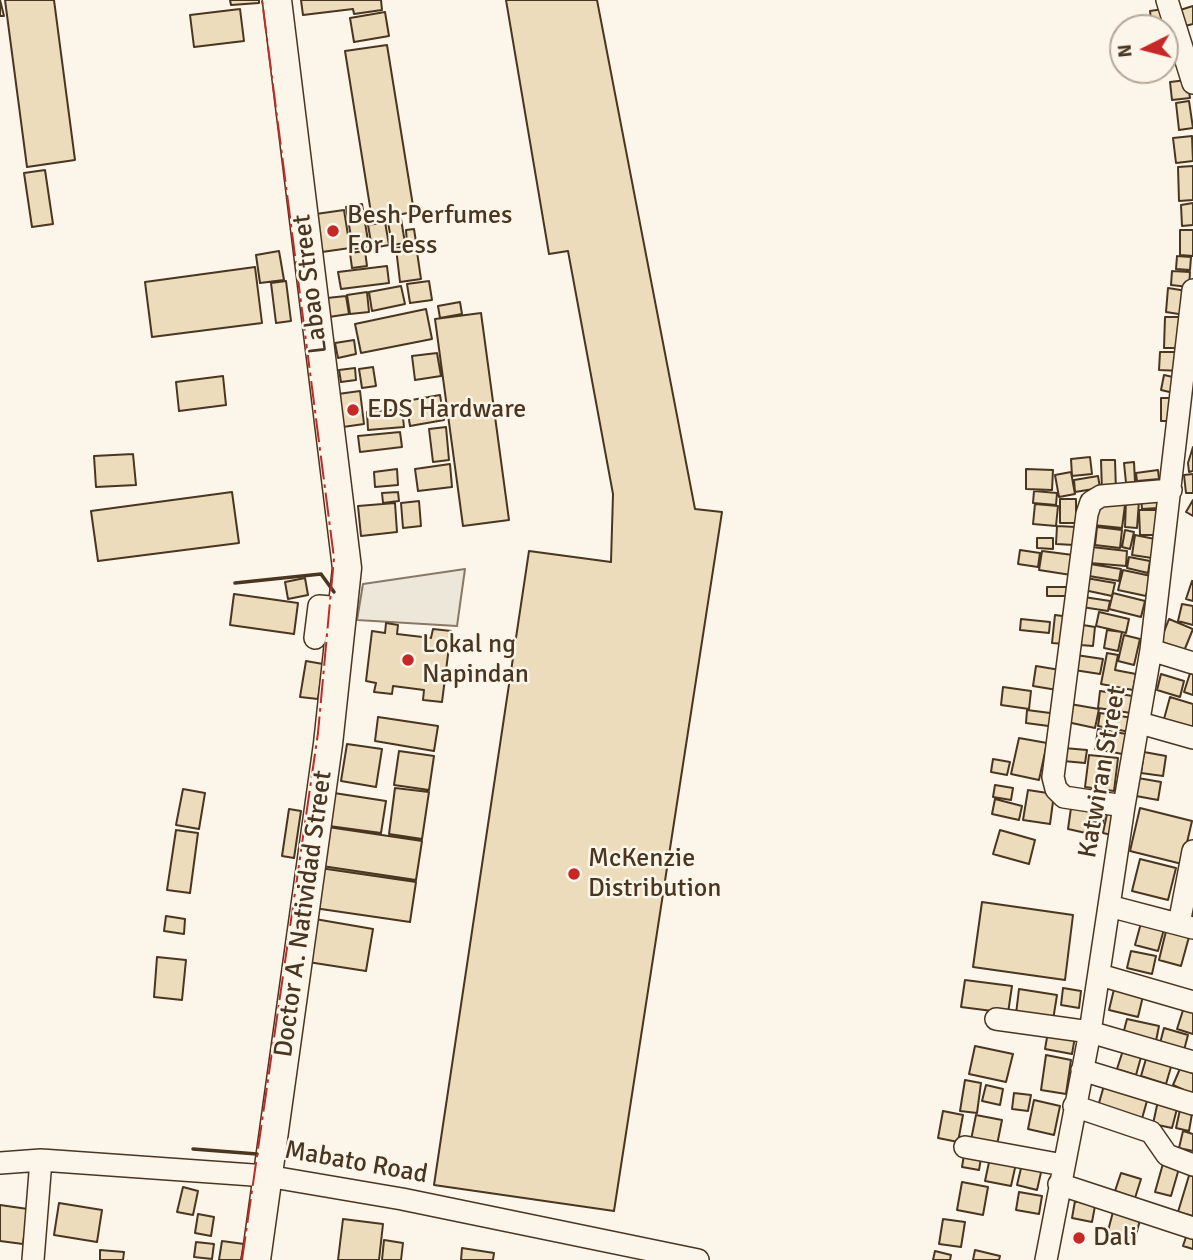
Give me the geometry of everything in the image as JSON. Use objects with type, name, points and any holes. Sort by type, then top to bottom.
[{"type":"main road","name":"Labao Street","points":[[277,0],[347,568]]},
{"type":"main road","name":"Doctor A. Natividad Street","points":[[256,1260],[328,744],[347,568]]},
{"type":"street","points":[[1167,0],[1193,83]]},
{"type":"street","name":"Katwiran Street","points":[[1046,1260],[1100,975],[1124,806],[1152,650],[1171,490],[1185,446],[1193,290]]},
{"type":"street","points":[[1124,806],[1064,797],[1056,789],[1053,777],[1088,506],[1101,496],[1171,490]]},
{"type":"street","points":[[315,638],[319,606],[342,608]]},
{"type":"street","points":[[1152,650],[1193,663]]},
{"type":"street","points":[[1140,723],[1193,738]]},
{"type":"street","points":[[1109,906],[1186,926],[1193,851]]},
{"type":"street","points":[[1100,975],[1193,1002]]},
{"type":"street","points":[[996,1018],[1090,1032],[1193,1062]]},
{"type":"street","points":[[1082,1070],[1193,1104]]},
{"type":"street","points":[[1074,1107],[1151,1132],[1167,1155],[1193,1165]]},
{"type":"street","points":[[965,1147],[1061,1175],[1193,1227]]},
{"type":"street","points":[[33,1260],[41,1160]]},
{"type":"street","name":"Mabato Road","points":[[0,1163],[41,1160],[267,1176],[402,1199],[698,1260]]},
{"type":"shaded area","points":[[465,569],[457,626],[357,620],[363,584]]},
{"type":"building","points":[[0,0],[4,16],[0,16]]},
{"type":"building","points":[[5,0],[54,0],[75,160],[27,167]]},
{"type":"building","points":[[230,0],[259,0],[259,3],[231,5]]},
{"type":"building","points":[[301,0],[381,0],[382,10],[354,14],[353,9],[303,15]]},
{"type":"building","name":"McKenzie Distribution","points":[[506,0],[597,0],[695,509],[722,512],[614,1211],[434,1185],[529,551],[611,562],[613,494],[568,251],[549,254]]},
{"type":"building","points":[[1193,6],[1193,24],[1181,27],[1177,11]]},
{"type":"building","points":[[240,9],[244,41],[194,47],[190,15]]},
{"type":"building","points":[[1163,9],[1164,14],[1150,14],[1150,11]]},
{"type":"building","points":[[385,12],[389,36],[354,42],[350,18]]},
{"type":"building","points":[[387,45],[414,212],[372,219],[345,51]]},
{"type":"building","points":[[1187,80],[1190,98],[1172,100],[1170,84],[1179,84],[1179,81]]},
{"type":"building","points":[[1189,101],[1193,128],[1179,130],[1176,103]]},
{"type":"building","points":[[1192,136],[1193,161],[1176,163],[1173,138]]},
{"type":"building","points":[[1193,166],[1193,200],[1179,201],[1178,167]]},
{"type":"building","points":[[45,170],[53,224],[32,227],[24,173]]},
{"type":"building","points":[[1193,203],[1193,225],[1182,226],[1181,205]]},
{"type":"building","points":[[362,204],[369,247],[353,249],[346,207]]},
{"type":"building","name":"Besh Perfumes For Less","points":[[344,210],[350,248],[322,252],[316,214]]},
{"type":"building","points":[[401,219],[405,243],[392,245],[388,222]]},
{"type":"building","points":[[385,222],[389,245],[372,248],[368,225]]},
{"type":"building","points":[[414,229],[416,242],[407,243],[406,230]]},
{"type":"building","points":[[1180,230],[1193,230],[1193,256],[1180,255]]},
{"type":"building","points":[[416,245],[421,279],[400,282],[396,248]]},
{"type":"building","points":[[279,251],[284,280],[260,283],[256,255]]},
{"type":"building","points":[[365,251],[367,266],[352,268],[350,253]]},
{"type":"building","points":[[1177,256],[1191,257],[1190,270],[1176,269]]},
{"type":"building","points":[[387,266],[389,283],[341,289],[338,272]]},
{"type":"building","points":[[255,267],[262,323],[152,337],[145,282]]},
{"type":"building","points":[[1172,271],[1190,272],[1189,287],[1171,285]]},
{"type":"building","points":[[286,281],[291,321],[276,323],[271,283]]},
{"type":"building","points":[[429,281],[432,300],[410,303],[407,284]]},
{"type":"building","points":[[401,286],[405,304],[372,311],[369,292]]},
{"type":"building","points":[[1168,288],[1187,291],[1185,315],[1166,312]]},
{"type":"building","points":[[367,292],[369,312],[350,314],[347,295]]},
{"type":"building","points":[[346,296],[349,314],[329,317],[327,298]]},
{"type":"building","points":[[460,302],[462,314],[440,318],[438,306]]},
{"type":"building","points":[[426,309],[432,339],[361,353],[355,324]]},
{"type":"building","points":[[481,313],[509,520],[463,526],[435,319]]},
{"type":"building","points":[[1165,317],[1186,317],[1185,348],[1164,348]]},
{"type":"building","points":[[354,340],[356,354],[338,358],[335,343]]},
{"type":"building","points":[[1160,352],[1181,352],[1180,371],[1159,370]]},
{"type":"building","points":[[437,353],[441,376],[415,380],[412,356]]},
{"type":"building","points":[[373,367],[376,386],[362,388],[359,369]]},
{"type":"building","points":[[355,368],[356,380],[341,382],[339,370]]},
{"type":"building","points":[[1164,375],[1182,379],[1178,394],[1161,390]]},
{"type":"building","points":[[223,376],[226,405],[179,411],[176,382]]},
{"type":"building","points":[[360,391],[364,424],[343,427],[338,394]]},
{"type":"building","points":[[440,395],[444,420],[410,426],[406,401]]},
{"type":"building","points":[[1161,398],[1176,398],[1177,421],[1161,421]]},
{"type":"building","points":[[402,409],[404,427],[368,430],[367,412]]},
{"type":"building","points":[[446,427],[449,460],[433,462],[429,429]]},
{"type":"building","points":[[400,432],[402,447],[360,452],[358,436]]},
{"type":"building","points":[[1193,447],[1193,471],[1189,472],[1188,463]]},
{"type":"building","points":[[133,454],[136,485],[96,487],[94,456]]},
{"type":"building","points":[[1090,457],[1092,474],[1072,476],[1071,459]]},
{"type":"building","points":[[1101,460],[1115,460],[1116,491],[1102,492]]},
{"type":"building","points":[[1134,462],[1135,482],[1126,483],[1124,463]]},
{"type":"building","points":[[450,464],[452,487],[418,491],[415,469]]},
{"type":"building","points":[[397,469],[398,485],[375,487],[374,472]]},
{"type":"building","points":[[1026,469],[1053,470],[1052,490],[1026,489]]},
{"type":"building","points":[[1158,470],[1159,479],[1137,481],[1136,473]]},
{"type":"building","points":[[1071,472],[1075,494],[1059,497],[1055,475]]},
{"type":"building","points":[[1193,474],[1193,493],[1186,493],[1184,475]]},
{"type":"building","points":[[1098,476],[1100,488],[1075,492],[1074,480]]},
{"type":"building","points":[[1034,491],[1057,493],[1056,505],[1033,503]]},
{"type":"building","points":[[232,492],[239,543],[98,561],[91,511]]},
{"type":"building","points":[[398,492],[399,501],[383,503],[382,493]]},
{"type":"building","points":[[1157,495],[1158,508],[1142,509],[1141,496]]},
{"type":"building","points":[[1060,499],[1076,499],[1076,523],[1060,523]]},
{"type":"building","points":[[1126,500],[1139,501],[1137,528],[1125,527]]},
{"type":"building","points":[[1193,500],[1193,516],[1186,512]]},
{"type":"building","points":[[419,501],[421,526],[403,528],[401,503]]},
{"type":"building","points":[[1096,501],[1125,505],[1122,528],[1093,525]]},
{"type":"building","points":[[395,503],[397,532],[361,536],[358,506]]},
{"type":"building","points":[[1035,504],[1058,506],[1056,526],[1033,524]]},
{"type":"building","points":[[1139,510],[1157,510],[1158,535],[1140,535]]},
{"type":"building","points":[[1057,526],[1076,527],[1074,545],[1056,544]]},
{"type":"building","points":[[1097,527],[1122,530],[1120,548],[1095,545]]},
{"type":"building","points":[[1125,530],[1134,532],[1130,549],[1122,547]]},
{"type":"building","points":[[1135,535],[1155,539],[1152,558],[1132,555]]},
{"type":"building","points":[[1037,538],[1053,538],[1053,549],[1037,548]]},
{"type":"building","points":[[1092,547],[1127,551],[1126,566],[1090,563]]},
{"type":"building","points":[[1020,550],[1040,553],[1038,567],[1018,564]]},
{"type":"building","points":[[1042,551],[1073,555],[1071,575],[1039,570]]},
{"type":"building","points":[[1129,557],[1150,561],[1148,573],[1127,568]]},
{"type":"building","points":[[1090,564],[1121,569],[1119,581],[1089,576]]},
{"type":"building","points":[[1123,570],[1151,576],[1146,596],[1118,590]]},
{"type":"building","points":[[305,578],[308,595],[288,599],[285,582]]},
{"type":"building","points":[[1086,578],[1115,583],[1112,596],[1084,590]]},
{"type":"building","points":[[1193,581],[1193,601],[1186,599]]},
{"type":"building","points":[[1047,587],[1070,587],[1070,596],[1047,596]]},
{"type":"building","points":[[1113,593],[1145,601],[1141,617],[1109,609]]},
{"type":"building","points":[[234,594],[298,603],[294,634],[230,625]]},
{"type":"building","points":[[1084,597],[1110,601],[1108,611],[1082,607]]},
{"type":"building","points":[[1182,604],[1193,606],[1193,625],[1178,621]]},
{"type":"building","points":[[1099,612],[1129,619],[1126,633],[1096,626]]},
{"type":"building","points":[[1055,615],[1070,617],[1065,644],[1052,643]]},
{"type":"building","points":[[1021,619],[1050,622],[1049,633],[1020,630]]},
{"type":"building","points":[[1169,619],[1193,629],[1184,651],[1160,642]]},
{"type":"building","name":"Lokal ng Napindan","points":[[386,623],[398,625],[397,634],[431,638],[433,629],[451,631],[442,702],[423,700],[424,690],[393,686],[392,694],[374,692],[376,683],[366,681],[372,631],[385,633]]},
{"type":"building","points":[[1083,625],[1095,627],[1093,646],[1080,645]]},
{"type":"building","points":[[1107,630],[1122,632],[1118,651],[1104,648]]},
{"type":"building","points":[[1124,635],[1140,639],[1134,665],[1118,661]]},
{"type":"building","points":[[1107,653],[1118,655],[1115,670],[1136,674],[1133,690],[1101,684]]},
{"type":"building","points":[[1076,655],[1103,659],[1100,674],[1074,670]]},
{"type":"building","points":[[306,661],[323,664],[318,699],[300,697]]},
{"type":"building","points":[[1036,666],[1066,671],[1063,691],[1033,686]]},
{"type":"building","points":[[1193,667],[1193,695],[1184,692]]},
{"type":"building","points":[[1161,674],[1184,681],[1180,697],[1157,690]]},
{"type":"building","points":[[1003,687],[1031,691],[1029,709],[1001,705]]},
{"type":"building","points":[[1100,691],[1133,696],[1131,713],[1098,708]]},
{"type":"building","points":[[1170,697],[1193,704],[1193,727],[1164,719]]},
{"type":"building","points":[[1070,704],[1099,709],[1095,728],[1067,722]]},
{"type":"building","points":[[1027,710],[1058,714],[1056,727],[1026,723]]},
{"type":"building","points":[[1100,713],[1133,718],[1130,732],[1098,726]]},
{"type":"building","points":[[378,717],[438,726],[434,751],[375,741]]},
{"type":"building","points":[[1098,729],[1132,735],[1128,755],[1095,749]]},
{"type":"building","points":[[1019,738],[1047,743],[1039,780],[1011,774]]},
{"type":"building","points":[[347,744],[382,749],[376,787],[341,781]]},
{"type":"building","points":[[1064,748],[1087,750],[1085,763],[1063,761]]},
{"type":"building","points":[[399,751],[434,756],[429,790],[394,785]]},
{"type":"building","points":[[1144,752],[1166,756],[1163,776],[1141,773]]},
{"type":"building","points":[[1089,755],[1118,758],[1114,791],[1085,787]]},
{"type":"building","points":[[993,759],[1010,762],[1007,775],[991,772]]},
{"type":"building","points":[[1138,778],[1161,782],[1158,800],[1136,796]]},
{"type":"building","points":[[995,785],[1013,788],[1011,800],[993,797]]},
{"type":"building","points":[[395,788],[429,792],[422,839],[389,834]]},
{"type":"building","points":[[183,789],[205,793],[199,829],[176,825]]},
{"type":"building","points":[[1028,790],[1054,794],[1050,824],[1023,820]]},
{"type":"building","points":[[334,793],[386,801],[381,833],[329,826]]},
{"type":"building","points":[[995,799],[1022,806],[1019,820],[992,814]]},
{"type":"building","points":[[1094,804],[1105,805],[1103,823],[1092,822]]},
{"type":"building","points":[[1071,808],[1090,811],[1086,833],[1068,829]]},
{"type":"building","points":[[1140,808],[1192,821],[1182,864],[1130,851]]},
{"type":"building","points":[[289,809],[301,811],[294,858],[282,856]]},
{"type":"building","points":[[1107,814],[1121,816],[1116,836],[1103,833]]},
{"type":"building","points":[[328,827],[422,841],[416,880],[322,866]]},
{"type":"building","points":[[176,830],[198,833],[190,893],[167,890]]},
{"type":"building","points":[[1000,830],[1035,840],[1029,864],[993,854]]},
{"type":"building","points":[[1140,859],[1176,868],[1168,900],[1132,891]]},
{"type":"building","points":[[320,868],[416,882],[410,922],[314,908]]},
{"type":"building","points":[[982,902],[1073,915],[1065,980],[973,967]]},
{"type":"building","points":[[166,916],[185,919],[184,934],[164,931]]},
{"type":"building","points":[[315,919],[373,929],[366,971],[308,962]]},
{"type":"building","points":[[1141,923],[1164,929],[1158,951],[1135,945]]},
{"type":"building","points":[[1166,931],[1189,937],[1181,966],[1159,960]]},
{"type":"building","points":[[1131,951],[1156,956],[1152,974],[1127,968]]},
{"type":"building","points":[[157,957],[186,960],[182,1000],[154,997]]},
{"type":"building","points":[[965,980],[1012,986],[1008,1013],[961,1007]]},
{"type":"building","points":[[1115,985],[1144,992],[1138,1017],[1109,1010]]},
{"type":"building","points":[[1063,988],[1081,991],[1079,1008],[1061,1005]]},
{"type":"building","points":[[1019,989],[1057,995],[1053,1020],[1016,1014]]},
{"type":"building","points":[[1185,1004],[1193,1007],[1193,1034],[1177,1029]]},
{"type":"building","points":[[1127,1019],[1159,1026],[1155,1046],[1122,1038]]},
{"type":"building","points":[[1049,1026],[1076,1031],[1072,1054],[1045,1049]]},
{"type":"building","points":[[1164,1028],[1188,1035],[1183,1054],[1159,1047]]},
{"type":"building","points":[[1125,1044],[1143,1050],[1136,1075],[1117,1069]]},
{"type":"building","points":[[975,1046],[1013,1054],[1006,1082],[969,1074]]},
{"type":"building","points":[[1148,1052],[1173,1060],[1166,1084],[1141,1076]]},
{"type":"building","points":[[1046,1055],[1071,1060],[1066,1094],[1041,1090]]},
{"type":"building","points":[[1182,1064],[1193,1068],[1193,1094],[1173,1085]]},
{"type":"building","points":[[965,1080],[981,1083],[977,1113],[960,1111]]},
{"type":"building","points":[[1105,1082],[1149,1094],[1141,1122],[1097,1110]]},
{"type":"building","points":[[986,1085],[1003,1089],[1000,1105],[982,1101]]},
{"type":"building","points":[[1014,1093],[1031,1095],[1028,1111],[1012,1109]]},
{"type":"building","points":[[1159,1096],[1179,1101],[1172,1128],[1153,1124]]},
{"type":"building","points":[[1034,1100],[1060,1106],[1054,1135],[1028,1129]]},
{"type":"building","points":[[1181,1105],[1193,1108],[1189,1131],[1176,1128]]},
{"type":"building","points":[[943,1111],[963,1115],[958,1142],[938,1138]]},
{"type":"building","points":[[976,1115],[1002,1120],[997,1145],[971,1140]]},
{"type":"building","points":[[1183,1131],[1193,1134],[1193,1151],[1179,1148]]},
{"type":"building","points":[[965,1149],[982,1152],[979,1170],[962,1167]]},
{"type":"building","points":[[991,1153],[1017,1159],[1011,1186],[985,1181]]},
{"type":"building","points":[[1164,1160],[1180,1165],[1171,1196],[1155,1192]]},
{"type":"building","points":[[1022,1164],[1042,1168],[1037,1190],[1017,1185]]},
{"type":"building","points":[[1191,1169],[1193,1170],[1193,1216],[1178,1212]]},
{"type":"building","points":[[1121,1173],[1141,1179],[1135,1198],[1115,1191]]},
{"type":"building","points":[[962,1182],[988,1187],[983,1215],[957,1210]]},
{"type":"building","points":[[183,1187],[198,1191],[193,1215],[177,1212]]},
{"type":"building","points":[[1019,1192],[1042,1196],[1039,1214],[1016,1210]]},
{"type":"building","points":[[1075,1201],[1095,1206],[1092,1222],[1072,1218]]},
{"type":"building","points":[[59,1203],[102,1210],[97,1242],[54,1235]]},
{"type":"building","points":[[0,1205],[28,1209],[23,1244],[0,1241]]},
{"type":"building","points":[[1114,1208],[1141,1216],[1135,1239],[1108,1231]]},
{"type":"building","points":[[198,1214],[214,1217],[211,1236],[195,1233]]},
{"type":"building","points":[[343,1219],[383,1224],[379,1260],[338,1260]]},
{"type":"building","points":[[943,1219],[965,1222],[961,1247],[939,1244]]},
{"type":"building","points":[[1187,1234],[1193,1236],[1193,1249],[1183,1246]]},
{"type":"building","points":[[384,1240],[403,1243],[401,1260],[382,1260]]},
{"type":"building","points":[[222,1241],[244,1244],[241,1260],[219,1260]]},
{"type":"building","points":[[196,1242],[214,1244],[212,1259],[194,1257]]},
{"type":"building","points":[[462,1248],[494,1253],[493,1260],[461,1260]]},
{"type":"building","points":[[100,1250],[124,1252],[123,1260],[100,1260]]},
{"type":"building","points":[[975,1250],[1000,1256],[999,1260],[973,1260]]},
{"type":"building","points":[[935,1251],[951,1255],[950,1260],[933,1260]]},
{"type":"wall","points":[[235,583],[321,574],[334,592]]},
{"type":"wall","points":[[193,1149],[257,1154]]},
{"type":"power","points":[[242,1260],[318,733],[334,558],[262,0]]},
{"type":"place","name":"Besh Perfumes For Less","points":[[333,231]]},
{"type":"place","name":"EDS Hardware","points":[[353,410]]},
{"type":"place","name":"Lokal ng Napindan","points":[[408,660]]},
{"type":"place","name":"McKenzie Distribution","points":[[574,874]]},
{"type":"place","name":"Dali","points":[[1079,1238]]}]
